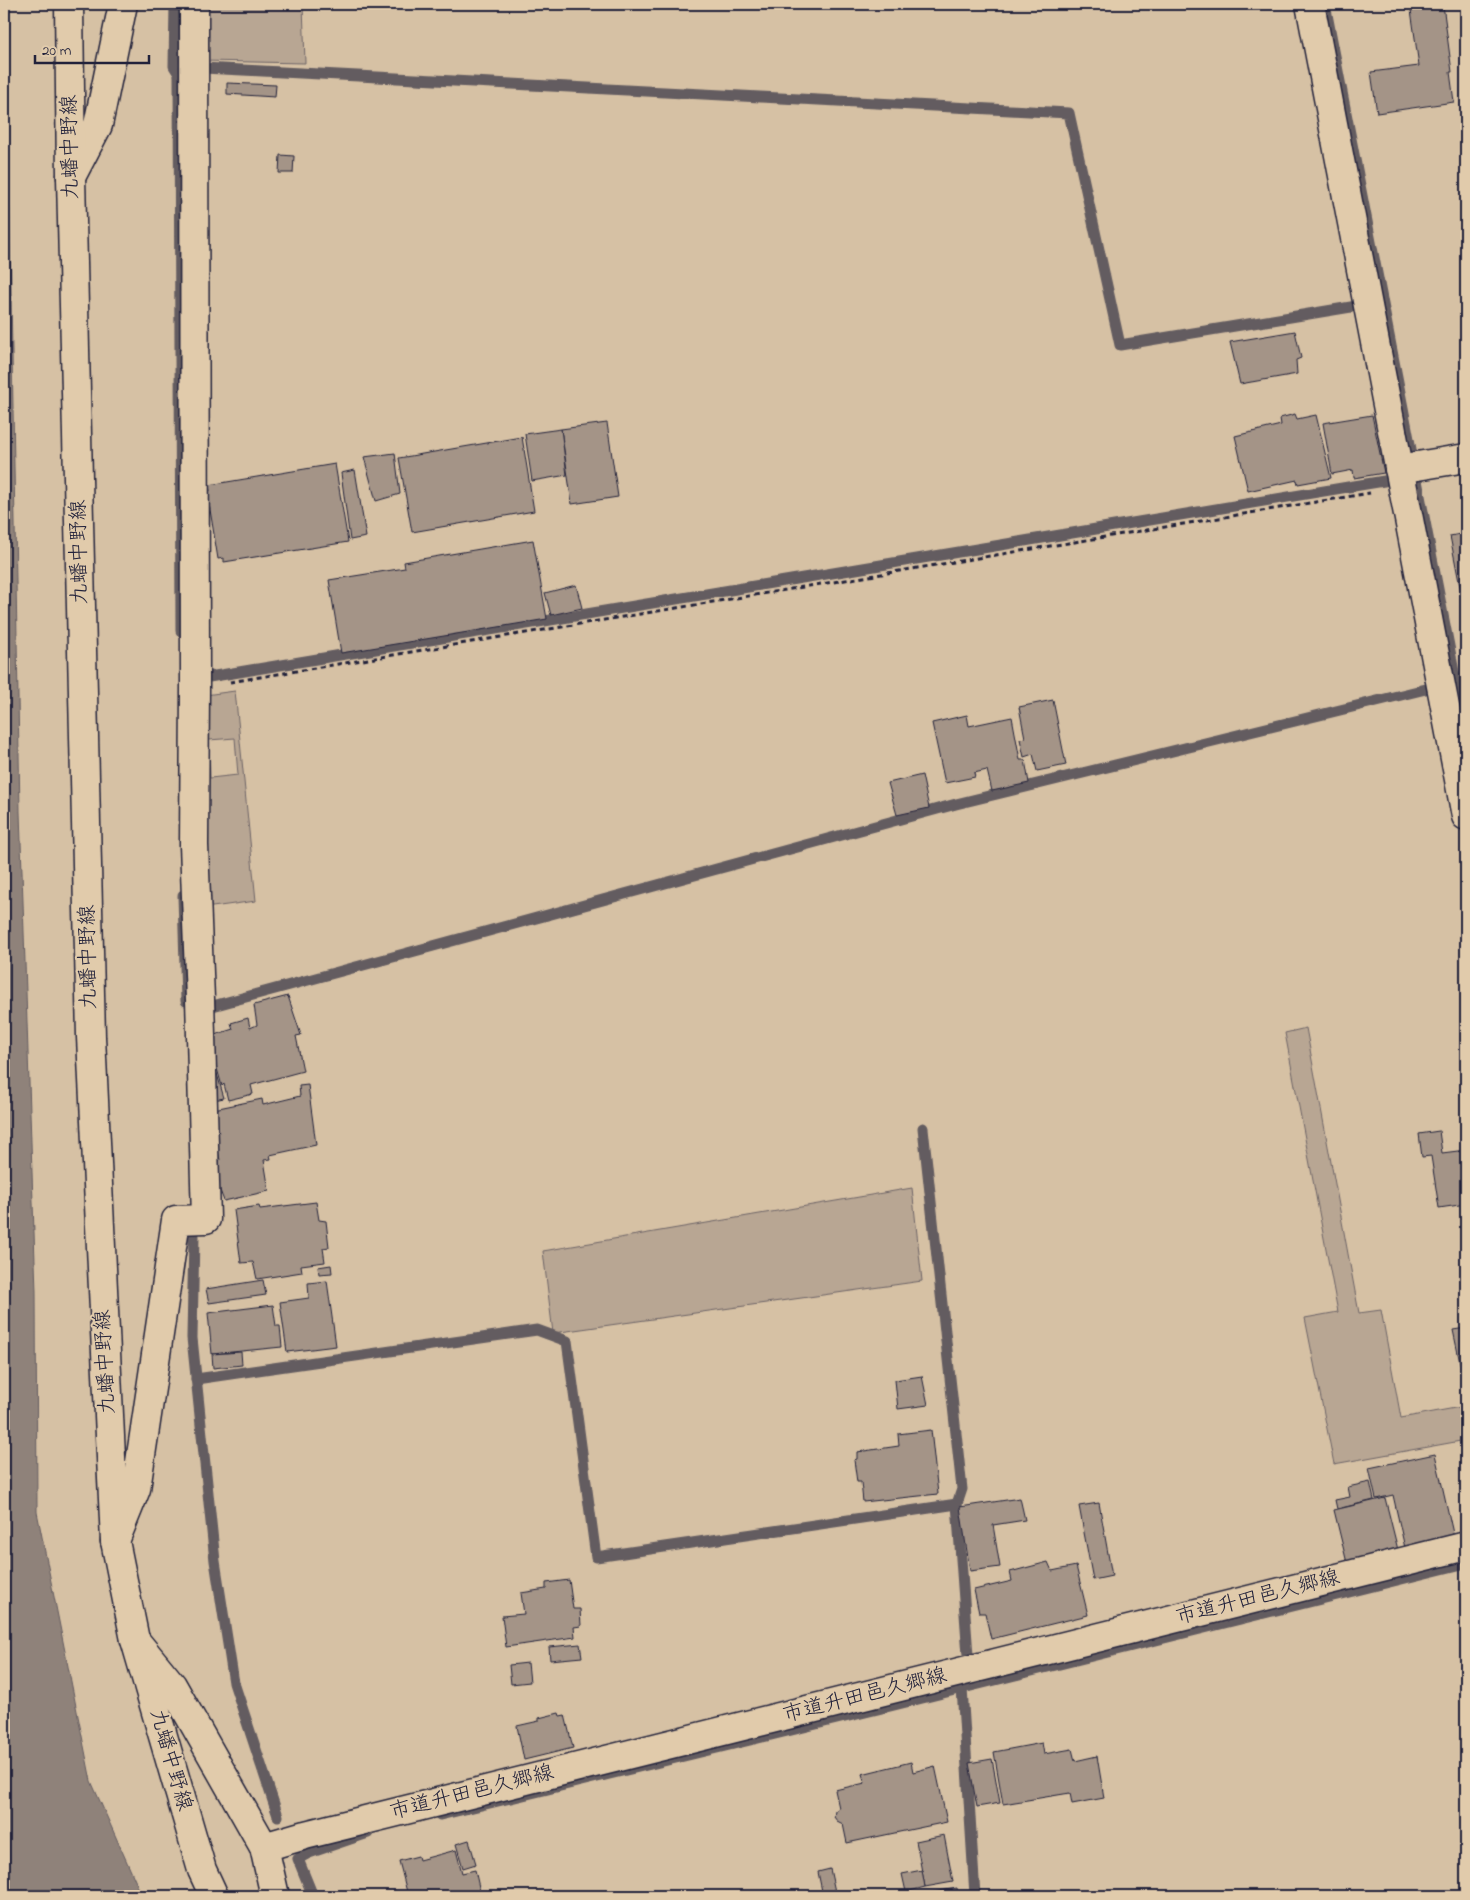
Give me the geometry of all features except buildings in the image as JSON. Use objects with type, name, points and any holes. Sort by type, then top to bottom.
[{"type":"street","name":"九蟠中野線","points":[[69,4],[91,1037],[114,1541],[134,1640],[202,1870],[214,1896]]},
{"type":"street","points":[[72,177],[98,125],[123,4]]},
{"type":"street","points":[[114,1541],[136,1489],[176,1220],[206,1219],[194,845],[194,4]]},
{"type":"street","points":[[1310,4],[1409,473],[1466,816]]},
{"type":"street","points":[[1409,473],[1466,458]]},
{"type":"street","name":"市道升田邑久郷線","points":[[264,1847],[305,1835],[1466,1546]]},
{"type":"street","points":[[134,1640],[172,1686],[264,1847],[275,1896]]},
{"type":"path","points":[[195,687],[1409,473]]},
{"type":"shaded area","points":[[4,4],[6,4],[20,812],[36,1292],[37,1512],[91,1781],[142,1896],[4,1896]]},
{"type":"shaded area","points":[[205,4],[303,4],[305,63],[203,61]]},
{"type":"shaded area","points":[[235,691],[256,901],[205,908],[205,695]],"holes":[[[235,738],[238,775],[210,778],[209,740]]]},
{"type":"shaded area","points":[[1306,1028],[1359,1313],[1381,1310],[1401,1418],[1466,1406],[1466,1440],[1334,1464],[1305,1318],[1338,1312],[1285,1033]]},
{"type":"shaded area","points":[[912,1188],[922,1281],[553,1333],[543,1251]]},
{"type":"waterway","points":[[175,4],[174,66],[179,74],[181,631]]},
{"type":"waterway","points":[[1325,4],[1466,734]]},
{"type":"waterway","points":[[203,68],[1069,113],[1120,345],[1357,306]]},
{"type":"waterway","points":[[209,677],[1390,480]]},
{"type":"waterway","points":[[209,1007],[956,804],[1434,687]]},
{"type":"waterway","points":[[183,895],[186,1001]]},
{"type":"waterway","points":[[923,1128],[962,1489],[957,1504],[969,1669]]},
{"type":"waterway","points":[[194,1236],[192,1338],[215,1561],[234,1683],[278,1816]]},
{"type":"waterway","points":[[196,1379],[537,1330],[567,1341],[596,1557],[957,1504]]},
{"type":"waterway","points":[[440,1815],[878,1709],[1466,1563]]},
{"type":"waterway","points":[[962,1688],[975,1896]]},
{"type":"waterway","points":[[313,1896],[298,1859],[309,1853],[368,1833]]}]
